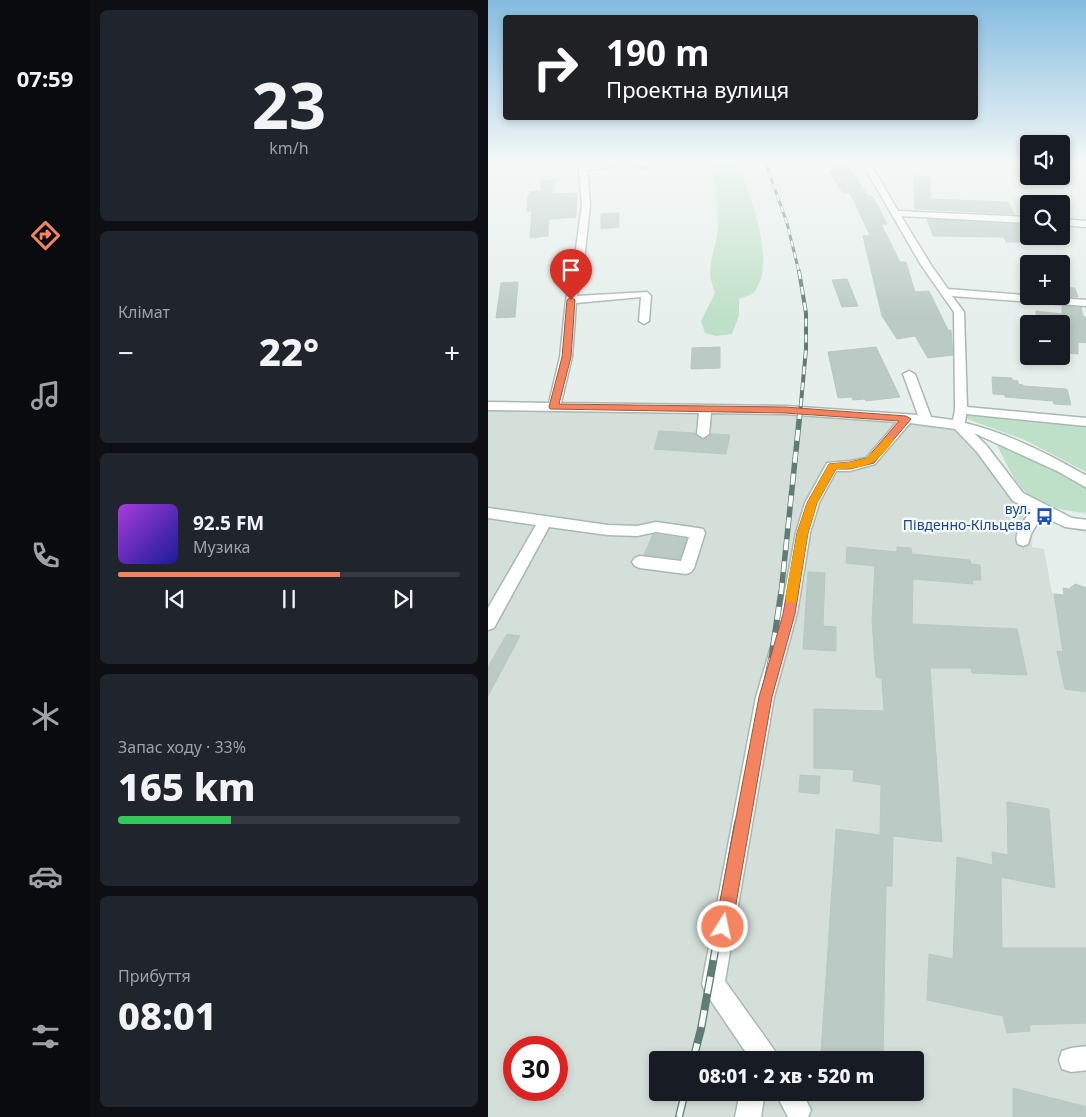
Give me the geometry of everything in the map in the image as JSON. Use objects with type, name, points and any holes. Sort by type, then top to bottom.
[{"type":"street","points":[[554,407],[566,357],[571,300],[578,270],[585,213]]},
{"type":"street","points":[[897,213],[926,265],[960,312],[961,410],[958,425]]},
{"type":"street","points":[[899,213],[1020,220]]},
{"type":"street","points":[[1070,223],[1086,224]]},
{"type":"street","points":[[946,292],[1086,303]]},
{"type":"street","points":[[571,300],[643,294],[646,296],[644,321]]},
{"type":"street","points":[[909,374],[926,420]]},
{"type":"street","points":[[488,406],[792,410],[926,420],[958,425],[994,436],[1064,469],[1086,483]]},
{"type":"street","points":[[703,434],[705,409]]},
{"type":"street","points":[[961,410],[1086,422]]},
{"type":"street","points":[[758,1051],[713,984],[766,697],[789,614],[803,533],[812,503],[832,466],[850,466],[870,461],[906,419]]},
{"type":"street","points":[[958,425],[982,449],[1018,496],[1039,509],[1070,523],[1086,525]]},
{"type":"street","points":[[1022,540],[1039,509]]},
{"type":"street","points":[[488,513],[608,530],[637,532],[656,528],[698,533],[686,568],[640,562]]},
{"type":"street","points":[[488,623],[545,521]]},
{"type":"street","points":[[748,1117],[751,1101]]},
{"type":"shaded area","points":[[488,408],[796,414],[957,426],[982,449],[1033,517],[1032,547],[1044,549],[1052,593],[1064,595],[1081,691],[1086,692],[1086,1117],[488,1117]]},
{"type":"green space","points":[[717,213],[755,213],[760,232],[763,261],[760,282],[754,293],[739,299],[739,315],[732,334],[716,336],[705,333],[701,321],[715,293],[710,266],[718,226]]},
{"type":"green space","points":[[966,415],[1086,427],[1086,472],[1025,440],[964,418]]},
{"type":"green space","points":[[996,443],[1053,469],[1086,489],[1086,513],[1050,507],[1028,494],[1019,486]]},
{"type":"building","points":[[532,213],[576,213],[576,217],[549,219],[548,236],[530,238]]},
{"type":"building","points":[[619,213],[619,227],[601,229],[601,214]]},
{"type":"building","points":[[860,213],[881,213],[887,224],[881,224],[900,262],[906,262],[915,292],[929,291],[948,330],[951,330],[953,355],[928,358],[915,336],[897,339],[882,316],[863,236],[870,235]]},
{"type":"building","points":[[927,219],[1020,224],[1020,242],[1006,242],[1004,237],[933,236]]},
{"type":"building","points":[[847,279],[858,306],[842,307],[832,280]]},
{"type":"building","points":[[518,282],[515,317],[496,318],[501,283]]},
{"type":"building","points":[[1070,288],[1075,288],[1078,297],[1070,296]]},
{"type":"building","points":[[1062,306],[1081,307],[1083,317],[1087,317],[1087,343],[1078,342],[1078,354],[1070,353],[1070,315],[1036,315],[1036,311],[1062,314]]},
{"type":"building","points":[[720,347],[720,368],[691,369],[692,348]]},
{"type":"building","points":[[876,347],[900,397],[866,401],[865,399],[853,400],[852,397],[838,398],[828,352]]},
{"type":"building","points":[[992,377],[1012,378],[1012,380],[1018,381],[1018,384],[1023,386],[1067,389],[1071,405],[993,394]]},
{"type":"building","points":[[659,431],[695,433],[702,440],[711,434],[730,435],[726,454],[654,449]]},
{"type":"building","points":[[653,534],[687,539],[680,559],[644,555]]},
{"type":"building","points":[[847,547],[897,552],[897,547],[911,548],[912,554],[970,560],[971,564],[980,565],[981,580],[972,580],[973,584],[913,579],[912,624],[1017,629],[1027,675],[972,673],[971,668],[930,668],[942,842],[893,836],[892,886],[886,886],[883,1051],[821,1051],[836,829],[880,835],[881,785],[853,781],[854,770],[814,768],[814,709],[884,711],[882,679],[876,677],[872,621],[875,566],[846,563]]},
{"type":"building","points":[[808,572],[825,573],[823,626],[836,627],[836,651],[803,649]]},
{"type":"building","points":[[1075,584],[1087,588],[1087,692],[1065,689],[1057,651],[1063,652],[1054,594],[1064,595],[1063,588],[1069,589]]},
{"type":"building","points":[[507,634],[520,636],[488,696],[488,667]]},
{"type":"building","points":[[800,775],[820,776],[819,794],[799,792]]},
{"type":"building","points":[[1007,802],[1049,809],[1055,888],[1001,877],[1002,948],[1087,948],[1087,1023],[1029,1025],[1030,1031],[1007,1033],[1003,1016],[927,1000],[929,954],[953,959],[957,857],[993,865],[992,852],[1008,855]]},
{"type":"building","points":[[1013,1088],[1087,1107],[1087,1117],[1013,1117]]},
{"type":"railway","points":[[783,213],[799,272]]},
{"type":"railway","points":[[799,271],[806,313],[806,349],[800,414]]},
{"type":"railway","points":[[781,594],[800,412]]},
{"type":"railway","points":[[738,824],[772,654],[781,593]]},
{"type":"railway","points":[[695,1051],[701,1029],[738,823]]},
{"type":"railway","points":[[679,1117],[683,1101]]},
{"type":"slow traffic","points":[[791,598],[803,533],[812,503],[832,466],[850,466],[870,461],[889,440]]},
{"type":"place","name":"вул. Південно-Кільцева","points":[[1045,517]]},
{"type":"route","points":[[571,300],[566,357],[554,407],[785,410],[906,419],[870,461],[850,466],[832,466],[812,503],[803,533],[789,614],[766,697],[723,927]]}]
